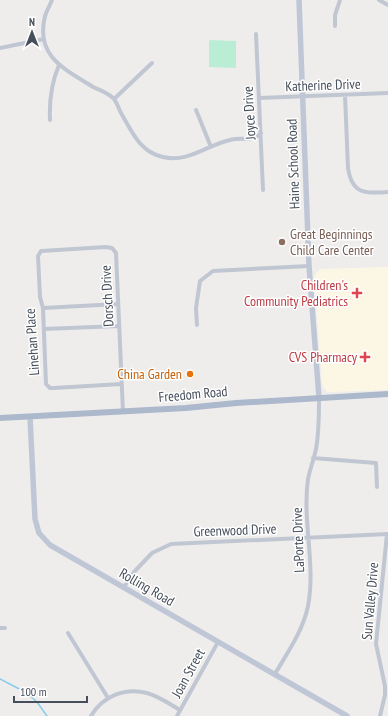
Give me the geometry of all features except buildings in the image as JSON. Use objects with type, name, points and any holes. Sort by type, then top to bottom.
[{"type":"main road","name":"Freedom Road","points":[[0,418],[123,412],[388,394]]},
{"type":"street","points":[[53,0],[48,8],[44,22],[44,39],[51,56],[59,65],[114,99],[135,138],[150,152],[164,158],[178,158],[193,155],[230,139],[254,138],[261,132]]},
{"type":"street","name":"Haine School Road","points":[[299,0],[309,266],[319,398]]},
{"type":"street","points":[[335,26],[335,15],[340,0]]},
{"type":"street","points":[[379,0],[388,5]]},
{"type":"street","name":"Joyce Drive","points":[[256,34],[263,190]]},
{"type":"street","points":[[0,48],[44,39]]},
{"type":"street","points":[[114,99],[152,63]]},
{"type":"street","points":[[50,120],[49,101],[55,74],[59,65]]},
{"type":"street","name":"Katherine Drive","points":[[259,98],[388,92]]},
{"type":"street","points":[[345,95],[348,168],[350,178],[354,186],[365,192],[388,192]]},
{"type":"street","points":[[196,110],[211,147]]},
{"type":"street","name":"Dorsch Drive","points":[[45,250],[106,247],[112,248],[116,253],[123,412]]},
{"type":"street","name":"Linehan Place","points":[[45,250],[41,251],[38,256],[40,297],[44,330],[46,384],[50,388],[121,384]]},
{"type":"street","points":[[196,325],[196,308],[200,281],[213,271],[309,266]]},
{"type":"street","points":[[42,308],[118,304]]},
{"type":"street","points":[[44,330],[119,326]]},
{"type":"street","name":"LaPorte Drive","points":[[275,674],[299,631],[308,607],[310,576],[307,505],[308,479],[316,450],[319,398]]},
{"type":"street","name":"Rolling Road","points":[[30,417],[35,519],[40,533],[50,545],[347,716]]},
{"type":"street","points":[[313,458],[376,463],[377,487]]},
{"type":"street","name":"Greenwood Drive","points":[[124,587],[134,572],[152,553],[171,544],[309,539],[387,534]]},
{"type":"street","name":"Sun Valley Drive","points":[[380,716],[385,695],[385,686],[376,644],[387,534]]},
{"type":"street","points":[[0,628],[5,628]]},
{"type":"street","points":[[68,633],[108,698]]},
{"type":"street","name":"Joan Street","points":[[177,716],[218,642]]},
{"type":"street","points":[[91,716],[101,703],[108,698],[117,694],[128,692],[139,692],[154,696],[180,710]]},
{"type":"shaded area","points":[[388,267],[388,390],[328,392],[323,387],[322,382],[315,275],[322,269]]},
{"type":"green space","points":[[209,40],[236,41],[236,68],[209,67]]},
{"type":"waterway","points":[[0,679],[27,693],[37,702],[47,716]]},
{"type":"place","name":"Great Beginnings Child Care Center","points":[[282,242]]},
{"type":"place","name":"Children's Community Pediatrics","points":[[357,293]]},
{"type":"place","name":"CVS Pharmacy","points":[[365,357]]},
{"type":"place","name":"China Garden","points":[[190,374]]}]
